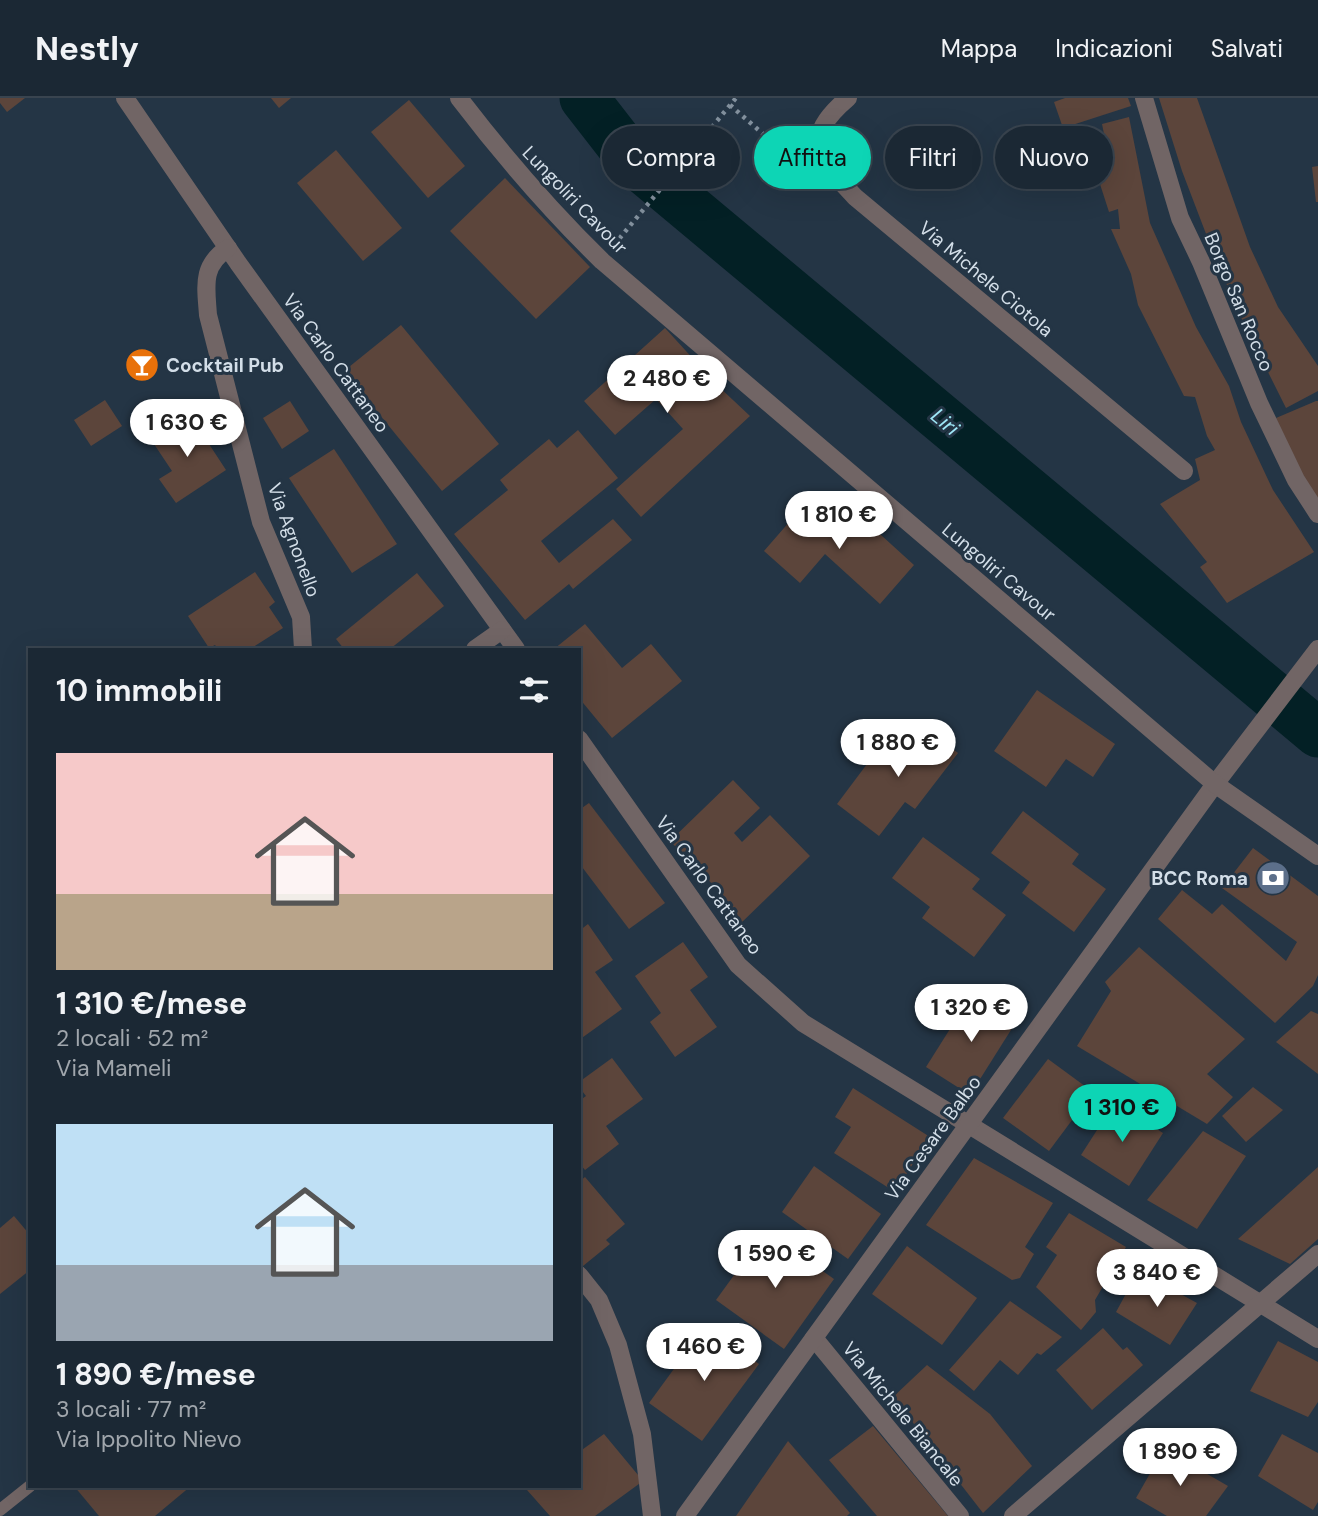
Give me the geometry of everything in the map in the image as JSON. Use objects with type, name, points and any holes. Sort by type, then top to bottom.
[{"type":"street","name":"Via Carlo Cattaneo","points":[[125,98],[228,248],[515,648]]},
{"type":"street","name":"Lungoliri Cavour","points":[[459,98],[510,164],[552,212],[601,261],[1215,784],[1318,856]]},
{"type":"street","name":"Via Michele Ciotola","points":[[848,98],[830,114],[819,137],[824,163],[830,170],[855,197],[1184,471]]},
{"type":"street","name":"Borgo San Rocco","points":[[1144,98],[1181,218],[1259,403],[1296,480],[1318,514]]},
{"type":"street","name":"Via Agnonello","points":[[228,248],[212,260],[210,266],[206,286],[208,315],[261,522],[301,617],[303,648]]},
{"type":"street","points":[[476,648],[502,629]]},
{"type":"street","name":"Via Cesare Balbo","points":[[685,1516],[1215,784],[1318,649]]},
{"type":"street","name":"Via Carlo Cattaneo","points":[[581,742],[738,965],[803,1023],[1318,1339]]},
{"type":"street","points":[[1013,1516],[1318,1254]]},
{"type":"street","points":[[581,1278],[599,1300],[618,1345],[642,1434],[652,1516]]},
{"type":"street","name":"Via Michele Biancale","points":[[814,1338],[961,1516]]},
{"type":"lane","points":[[0,1510],[28,1488]]},
{"type":"path","points":[[609,251],[736,98]]},
{"type":"path","points":[[730,105],[754,126]]},
{"type":"building","points":[[0,98],[25,98],[7,112],[0,103]]},
{"type":"building","points":[[271,98],[291,98],[279,108]]},
{"type":"building","points":[[1065,98],[1128,98],[1131,106],[1062,126],[1054,102]]},
{"type":"building","points":[[1159,98],[1197,98],[1250,247],[1278,307],[1318,366],[1318,391],[1286,408],[1243,322],[1216,260],[1182,171]]},
{"type":"building","points":[[409,100],[465,166],[428,198],[371,132]]},
{"type":"building","points":[[1129,117],[1150,223],[1196,327],[1229,386],[1241,422],[1273,490],[1314,552],[1227,603],[1200,567],[1207,562],[1160,504],[1200,480],[1195,459],[1215,450],[1207,436],[1195,397],[1184,396],[1138,305],[1131,274],[1111,229],[1120,229],[1118,209],[1109,212],[1102,189],[1113,189],[1113,126],[1102,124]]},
{"type":"building","points":[[336,150],[402,228],[363,261],[297,183]]},
{"type":"building","points":[[1318,166],[1318,202],[1316,202],[1312,167]]},
{"type":"building","points":[[505,178],[590,267],[536,319],[450,231]]},
{"type":"building","points":[[401,325],[499,444],[442,491],[344,371]]},
{"type":"building","points":[[665,328],[717,385],[750,416],[641,517],[616,489],[683,429],[656,399],[615,435],[584,401]]},
{"type":"building","points":[[105,400],[122,426],[91,446],[74,420]]},
{"type":"building","points":[[290,401],[309,431],[282,449],[263,418]]},
{"type":"building","points":[[1316,401],[1318,501],[1288,450],[1276,418]]},
{"type":"building","points":[[190,415],[226,470],[176,503],[159,479],[172,471],[152,441]]},
{"type":"building","points":[[578,430],[618,478],[541,541],[559,563],[613,519],[632,540],[573,589],[569,584],[525,620],[454,534],[508,490],[500,480],[549,439],[557,448]]},
{"type":"building","points":[[334,449],[397,544],[352,573],[289,478]]},
{"type":"building","points":[[811,497],[829,513],[822,520],[840,536],[859,515],[914,565],[880,604],[825,554],[800,583],[764,551]]},
{"type":"building","points":[[255,572],[275,602],[269,607],[283,628],[252,648],[217,648],[215,645],[209,648],[188,616]]},
{"type":"building","points":[[417,573],[444,606],[391,648],[343,648],[336,639]]},
{"type":"building","points":[[585,624],[622,668],[651,644],[682,681],[612,738],[581,700],[581,648],[555,648]]},
{"type":"building","points":[[1037,690],[1115,744],[1093,777],[1066,759],[1046,787],[994,751]]},
{"type":"building","points":[[916,721],[958,753],[915,809],[905,802],[879,836],[837,804],[876,752],[887,760]]},
{"type":"building","points":[[733,780],[760,808],[734,833],[742,842],[770,815],[810,856],[738,926],[715,902],[722,894],[670,841]]},
{"type":"building","points":[[589,803],[665,903],[629,929],[581,866],[581,809]]},
{"type":"building","points":[[1023,811],[1079,854],[1072,864],[1106,889],[1074,932],[1022,893],[1030,882],[991,853]]},
{"type":"building","points":[[923,837],[980,879],[972,889],[1006,915],[974,957],[922,918],[930,907],[892,878]]},
{"type":"building","points":[[1253,848],[1318,896],[1318,975],[1313,986],[1275,1023],[1158,919],[1182,890],[1212,914],[1222,904],[1286,961],[1297,942],[1222,888]]},
{"type":"building","points":[[588,924],[613,960],[595,972],[622,1009],[581,1039],[581,929]]},
{"type":"building","points":[[683,942],[708,977],[690,990],[717,1027],[675,1057],[650,1022],[661,1013],[635,976]]},
{"type":"building","points":[[1139,947],[1245,1039],[1207,1074],[1233,1097],[1207,1124],[1077,1046],[1111,991],[1105,982]]},
{"type":"building","points":[[972,994],[1016,1022],[970,1095],[926,1067]]},
{"type":"building","points":[[1311,1011],[1318,1014],[1318,1074],[1276,1042]]},
{"type":"building","points":[[612,1058],[643,1099],[606,1126],[619,1144],[585,1170],[581,1165],[581,1100],[586,1096],[581,1090],[581,1081]]},
{"type":"building","points":[[1048,1059],[1093,1092],[1049,1151],[1003,1118]]},
{"type":"building","points":[[1253,1087],[1283,1110],[1246,1142],[1222,1116]]},
{"type":"building","points":[[853,1088],[930,1137],[895,1192],[834,1153],[851,1127],[835,1117]]},
{"type":"building","points":[[1115,1102],[1163,1133],[1129,1186],[1081,1155]]},
{"type":"building","points":[[1203,1131],[1246,1156],[1197,1229],[1147,1200]]},
{"type":"building","points":[[974,1158],[1053,1203],[1025,1247],[1034,1254],[1020,1278],[1012,1280],[926,1225]]},
{"type":"building","points":[[814,1166],[881,1214],[848,1259],[782,1212]]},
{"type":"building","points":[[1318,1167],[1318,1239],[1290,1264],[1238,1239]]},
{"type":"building","points":[[585,1177],[625,1224],[606,1240],[610,1244],[583,1266],[581,1264],[581,1180]]},
{"type":"building","points":[[1069,1213],[1126,1247],[1095,1300],[1096,1312],[1081,1330],[1036,1287],[1057,1255],[1046,1247]]},
{"type":"building","points":[[14,1216],[28,1233],[28,1272],[0,1294],[0,1228]]},
{"type":"building","points":[[766,1231],[834,1279],[784,1349],[716,1300]]},
{"type":"building","points":[[907,1246],[977,1298],[942,1345],[872,1294]]},
{"type":"building","points":[[1146,1275],[1197,1303],[1170,1345],[1116,1312],[1128,1290],[1135,1293]]},
{"type":"building","points":[[1010,1301],[1062,1337],[1041,1355],[1037,1353],[1018,1375],[1000,1360],[974,1391],[949,1370]]},
{"type":"building","points":[[706,1325],[759,1364],[702,1441],[649,1403]]},
{"type":"building","points":[[1103,1328],[1123,1350],[1127,1347],[1143,1365],[1092,1410],[1056,1370]]},
{"type":"building","points":[[1278,1341],[1318,1362],[1318,1402],[1308,1417],[1250,1391]]},
{"type":"building","points":[[927,1365],[990,1414],[1032,1466],[983,1513],[893,1397]]},
{"type":"building","points":[[873,1426],[948,1516],[877,1516],[829,1460]]},
{"type":"building","points":[[604,1434],[643,1481],[595,1516],[550,1516],[527,1490],[581,1488],[581,1451]]},
{"type":"building","points":[[1282,1434],[1318,1453],[1318,1502],[1313,1510],[1258,1476]]},
{"type":"building","points":[[788,1441],[850,1513],[847,1516],[736,1516]]},
{"type":"building","points":[[1164,1449],[1228,1486],[1206,1516],[1167,1516],[1136,1498]]},
{"type":"building","points":[[76,1488],[189,1488],[155,1516],[99,1516]]},
{"type":"waterway","name":"Liri","points":[[584,98],[633,161],[1318,733]]},
{"type":"place","name":"Cocktail Pub","points":[[142,365]]},
{"type":"place","name":"BCC Roma","points":[[1273,878]]}]
